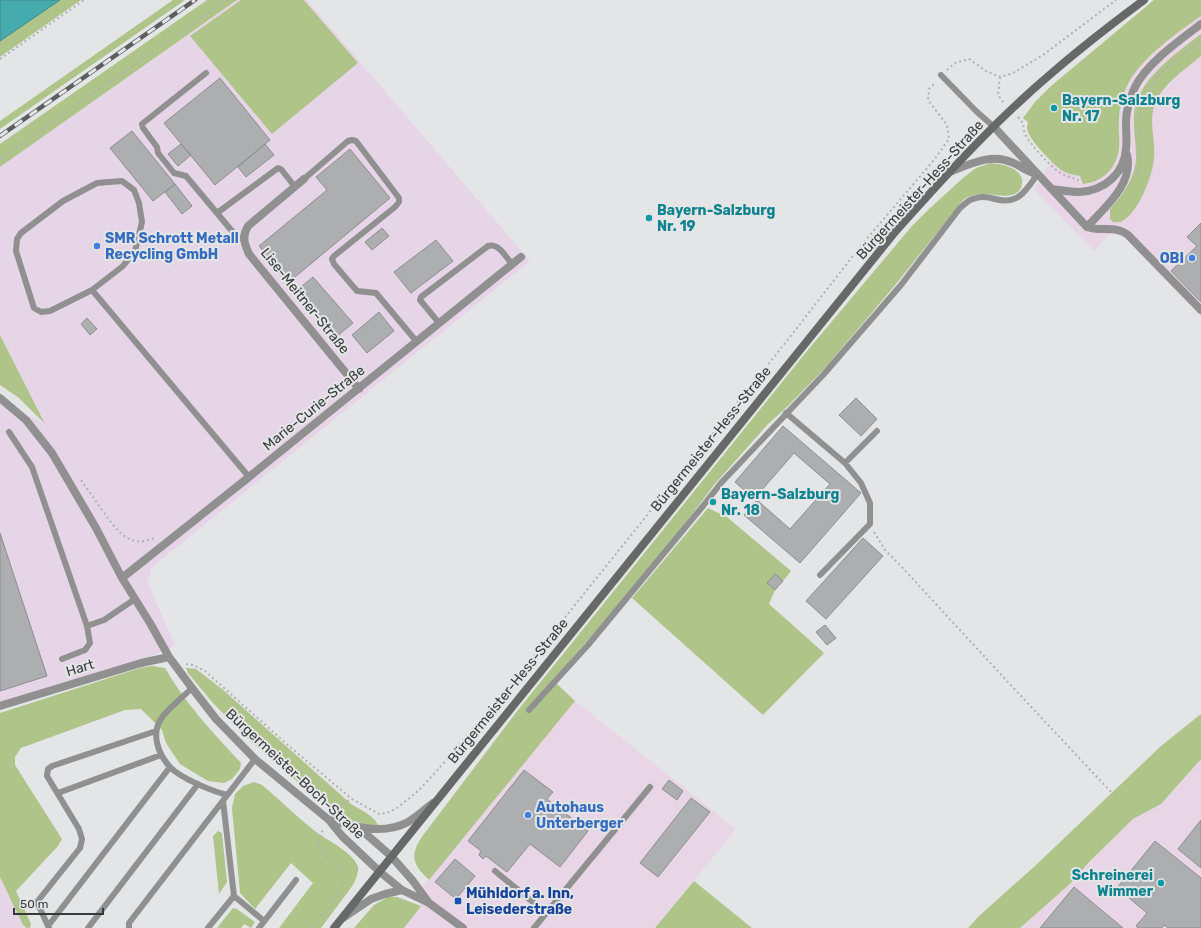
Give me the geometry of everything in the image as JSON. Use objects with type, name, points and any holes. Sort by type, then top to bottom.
[{"type":"main road","name":"Bürgermeister-Hess-Straße","points":[[334,928],[890,238],[949,172],[1011,110],[1052,72],[1144,0]]},
{"type":"street","points":[[1087,227],[1112,199],[1122,185],[1128,168],[1126,150],[1126,120],[1127,109],[1135,86],[1141,76],[1158,59],[1201,24]]},
{"type":"street","points":[[994,127],[1037,175],[1087,227],[1095,230],[1107,228],[1122,230],[1128,234],[1201,310]]},
{"type":"street","points":[[1052,189],[1083,191],[1098,188],[1111,180],[1117,174],[1122,166],[1126,150]]},
{"type":"street","points":[[949,172],[976,162],[993,159],[1009,161],[1037,175]]},
{"type":"street","name":"Lise-Meitner-Straße","points":[[304,179],[248,226],[245,231],[244,244],[249,254],[359,388]]},
{"type":"street","name":"Marie-Curie-Straße","points":[[122,578],[521,257]]},
{"type":"street","name":"Bürgermeister-Boch-Straße","points":[[0,398],[26,420],[52,453],[96,528],[122,578],[169,657],[216,719],[255,758],[329,820],[342,836],[380,872],[402,890],[429,903]]},
{"type":"street","name":"Hart","points":[[0,706],[141,663],[169,657]]},
{"type":"street","points":[[329,820],[372,830],[384,830],[409,822],[438,799]]},
{"type":"street","points":[[358,827],[391,856],[429,903],[463,928]]},
{"type":"street","points":[[341,920],[371,899],[402,890]]},
{"type":"lane","points":[[206,73],[142,124],[143,128],[157,147],[158,153],[174,173],[186,176],[237,236],[244,239]]},
{"type":"lane","points":[[940,75],[994,127]]},
{"type":"lane","points":[[304,179],[348,141],[352,140],[356,142],[399,198],[399,202],[395,207],[332,259],[334,264],[357,291],[376,293],[417,342]]},
{"type":"lane","points":[[217,213],[278,168],[281,169],[295,187]]},
{"type":"lane","points":[[529,710],[588,645],[703,506],[720,483],[824,374],[901,285],[960,208],[973,199],[986,197],[1002,201],[1015,200],[1025,193],[1037,175]]},
{"type":"lane","points":[[122,181],[134,190],[139,203],[142,222],[135,251],[123,266],[92,290],[50,311],[41,312],[34,308],[16,251],[17,239],[21,233],[62,201],[97,183],[122,181]]},
{"type":"lane","points":[[439,323],[420,300],[421,297],[488,246],[493,244],[498,247],[512,264]]},
{"type":"lane","points":[[92,290],[249,477]]},
{"type":"lane","points":[[786,413],[845,463],[860,483],[870,503],[870,524],[820,575]]},
{"type":"lane","points":[[845,463],[877,431]]},
{"type":"lane","points":[[9,432],[32,467],[87,626],[90,643],[85,650],[62,659]]},
{"type":"lane","points":[[87,626],[104,620],[135,599]]},
{"type":"lane","points":[[192,688],[161,718],[156,731],[156,740],[162,755],[170,767],[198,784],[227,795]]},
{"type":"lane","points":[[156,731],[52,766],[48,769],[47,776],[79,829],[82,838],[80,848],[37,902],[48,927],[170,767]]},
{"type":"lane","points":[[58,793],[162,755]]},
{"type":"lane","points":[[129,928],[129,923],[255,758]]},
{"type":"lane","points":[[88,928],[198,784]]},
{"type":"lane","points":[[534,928],[650,787]]},
{"type":"lane","points":[[223,801],[234,896],[264,921]]},
{"type":"lane","points":[[495,871],[546,913]]},
{"type":"lane","points":[[259,928],[296,880]]},
{"type":"lane","points":[[208,928],[234,896]]},
{"type":"path","points":[[0,59],[84,0]]},
{"type":"path","points":[[0,159],[227,0]]},
{"type":"path","points":[[175,666],[185,664],[192,665],[205,671],[290,747],[352,799],[379,814],[387,813],[398,808],[434,774],[518,676],[790,337],[859,248],[934,160],[949,139],[947,125],[928,100],[929,90],[940,75],[955,63],[969,59],[986,71],[1000,77],[1013,73],[1028,66],[1116,0]]},
{"type":"path","points":[[1137,176],[1142,156],[1139,118],[1146,92],[1165,70],[1201,40]]},
{"type":"path","points":[[1000,77],[998,95],[1023,122],[1025,134],[1029,141],[1058,172],[1079,181],[1083,191]]},
{"type":"path","points":[[77,475],[115,528],[123,536],[135,541],[144,541],[155,538],[160,534]]},
{"type":"path","points":[[870,524],[885,550],[1111,792]]},
{"type":"path","points":[[312,928],[341,888],[343,878],[342,872],[338,867],[323,855],[318,840],[329,820],[343,804],[352,799]]},
{"type":"shaded area","points":[[237,0],[307,0],[530,261],[151,568],[148,583],[175,646],[151,656],[0,703],[0,401],[44,423],[0,335],[0,167]]},
{"type":"shaded area","points":[[1201,16],[1201,317],[1124,237],[1110,234],[1094,251],[1034,189],[1052,160],[1060,169],[1067,173],[1080,176],[1083,184],[1089,184],[1101,178],[1111,170],[1115,163],[1119,142],[1120,107],[1135,72],[1173,36]]},
{"type":"shaded area","points":[[575,701],[736,829],[655,928],[404,928],[425,900],[417,894]]},
{"type":"shaded area","points":[[1201,759],[1201,928],[1020,928],[1071,883],[1090,861],[1133,819],[1161,804]]},
{"type":"shaded area","points":[[0,877],[23,925],[27,928],[0,928]]},
{"type":"green space","points":[[60,0],[81,0],[0,57],[0,41]]},
{"type":"green space","points":[[173,0],[185,0],[0,129],[0,121]]},
{"type":"green space","points":[[207,0],[237,0],[0,167],[0,144]]},
{"type":"green space","points":[[241,0],[304,0],[358,63],[272,134],[190,36]]},
{"type":"green space","points":[[1154,0],[1201,0],[1201,16],[1152,54],[1135,73],[1123,96],[1119,116],[1119,148],[1115,162],[1108,173],[1103,177],[1090,183],[1083,184],[1080,176],[1069,174],[1062,170],[1040,150],[1028,133],[1028,122],[1023,118],[1035,102],[1051,86]]},
{"type":"green space","points":[[1201,34],[1201,56],[1169,83],[1155,104],[1152,118],[1154,158],[1151,174],[1144,193],[1134,211],[1128,217],[1120,222],[1113,222],[1110,219],[1110,209],[1120,197],[1132,177],[1136,162],[1134,112],[1138,98],[1149,80],[1157,71],[1174,55]]},
{"type":"green space","points":[[991,163],[1012,168],[1018,172],[1022,179],[1022,183],[1017,193],[1006,196],[979,194],[964,199],[896,284],[826,367],[786,408],[768,424],[714,485],[628,594],[554,679],[557,684],[575,701],[429,880],[417,866],[415,861],[414,856],[417,845],[518,710],[807,351],[912,226],[963,178],[976,168]]},
{"type":"green space","points":[[0,335],[45,424],[19,398],[0,385]]},
{"type":"green space","points":[[708,508],[727,517],[791,571],[783,581],[775,574],[767,583],[775,590],[769,604],[824,653],[763,715],[632,598]]},
{"type":"green space","points":[[152,666],[165,668],[190,706],[241,763],[240,769],[232,779],[224,783],[208,781],[180,764],[166,743],[162,730],[141,709],[125,710],[21,748],[15,757],[15,765],[62,839],[58,846],[16,891],[31,924],[30,928],[27,928],[23,925],[0,877],[0,713],[140,668]]},
{"type":"green space","points":[[186,668],[196,669],[222,689],[351,804],[370,816],[378,825],[369,825],[347,819],[313,795],[248,739],[212,702],[188,673]]},
{"type":"green space","points":[[1201,714],[1201,759],[1161,804],[1133,819],[1090,861],[1071,883],[1020,928],[968,928],[1161,746]]},
{"type":"green space","points":[[254,782],[262,785],[316,832],[340,847],[351,857],[358,867],[353,885],[321,928],[279,928],[313,883],[291,863],[255,909],[240,893],[232,808],[235,794],[243,786]]},
{"type":"green space","points":[[218,831],[222,833],[227,882],[219,894],[213,836]]},
{"type":"green space","points":[[694,881],[752,928],[655,928]]},
{"type":"green space","points":[[388,897],[397,897],[421,906],[404,928],[354,928],[374,905]]},
{"type":"green space","points":[[233,908],[237,909],[255,922],[251,928],[244,924],[241,928],[217,928]]},
{"type":"water","points":[[0,0],[60,0],[0,41]]},
{"type":"building","points":[[220,78],[270,140],[215,185],[164,123]]},
{"type":"building","points":[[132,131],[175,184],[153,201],[110,148]]},
{"type":"building","points":[[181,144],[191,155],[178,166],[168,154]]},
{"type":"building","points":[[265,144],[274,155],[246,177],[238,167]]},
{"type":"building","points":[[350,149],[390,198],[289,282],[259,246],[327,190],[316,177]]},
{"type":"building","points":[[175,184],[192,206],[182,214],[165,192]]},
{"type":"building","name":"OBI","points":[[1201,223],[1201,302],[1171,271],[1197,246],[1187,237]]},
{"type":"building","points":[[382,228],[389,236],[372,250],[365,242]]},
{"type":"building","points":[[436,240],[453,261],[411,293],[394,272]]},
{"type":"building","points":[[313,277],[353,323],[336,337],[296,291]]},
{"type":"building","points":[[379,312],[394,331],[367,353],[352,335]]},
{"type":"building","points":[[87,318],[97,329],[90,335],[81,324]]},
{"type":"building","points":[[856,398],[877,419],[861,436],[839,415]]},
{"type":"building","points":[[783,426],[861,493],[800,563],[744,515],[757,500],[790,529],[830,484],[794,453],[754,499],[735,482]]},
{"type":"building","points":[[0,533],[47,676],[0,691]]},
{"type":"building","points":[[863,538],[883,556],[826,619],[806,601]]},
{"type":"building","points":[[775,574],[783,581],[775,590],[767,583]]},
{"type":"building","points":[[825,625],[836,638],[827,645],[816,632]]},
{"type":"building","name":"Autohaus Unterberger","points":[[524,770],[553,792],[547,799],[588,831],[560,867],[530,844],[507,872],[486,856],[483,859],[479,855],[481,851],[468,841]]},
{"type":"building","points":[[669,780],[683,791],[677,800],[662,789]]},
{"type":"building","points":[[691,798],[710,812],[658,877],[640,863]]},
{"type":"building","points":[[1201,820],[1201,868],[1178,849]]},
{"type":"building","name":"Schreinerei Wimmer","points":[[1155,841],[1201,878],[1201,928],[1168,928],[1164,925],[1162,928],[1138,928],[1136,926],[1147,913],[1117,888]]},
{"type":"building","points":[[455,859],[475,876],[456,899],[435,882]]},
{"type":"building","points":[[1074,887],[1123,928],[1040,928]]},
{"type":"railway","points":[[0,136],[195,0]]},
{"type":"place","name":"Bayern-Salzburg Nr. 17","points":[[1054,108]]},
{"type":"place","name":"Bayern-Salzburg Nr. 19","points":[[649,218]]},
{"type":"place","name":"SMR Schrott Metall Recycling GmbH","points":[[97,246]]},
{"type":"place","name":"OBI","points":[[1192,258]]},
{"type":"place","name":"Bayern-Salzburg Nr. 18","points":[[713,502]]},
{"type":"place","name":"Autohaus Unterberger","points":[[528,815]]},
{"type":"place","name":"Schreinerei Wimmer","points":[[1161,883]]},
{"type":"place","name":"Mühldorf a. Inn, Leisederstraße","points":[[458,901]]}]
